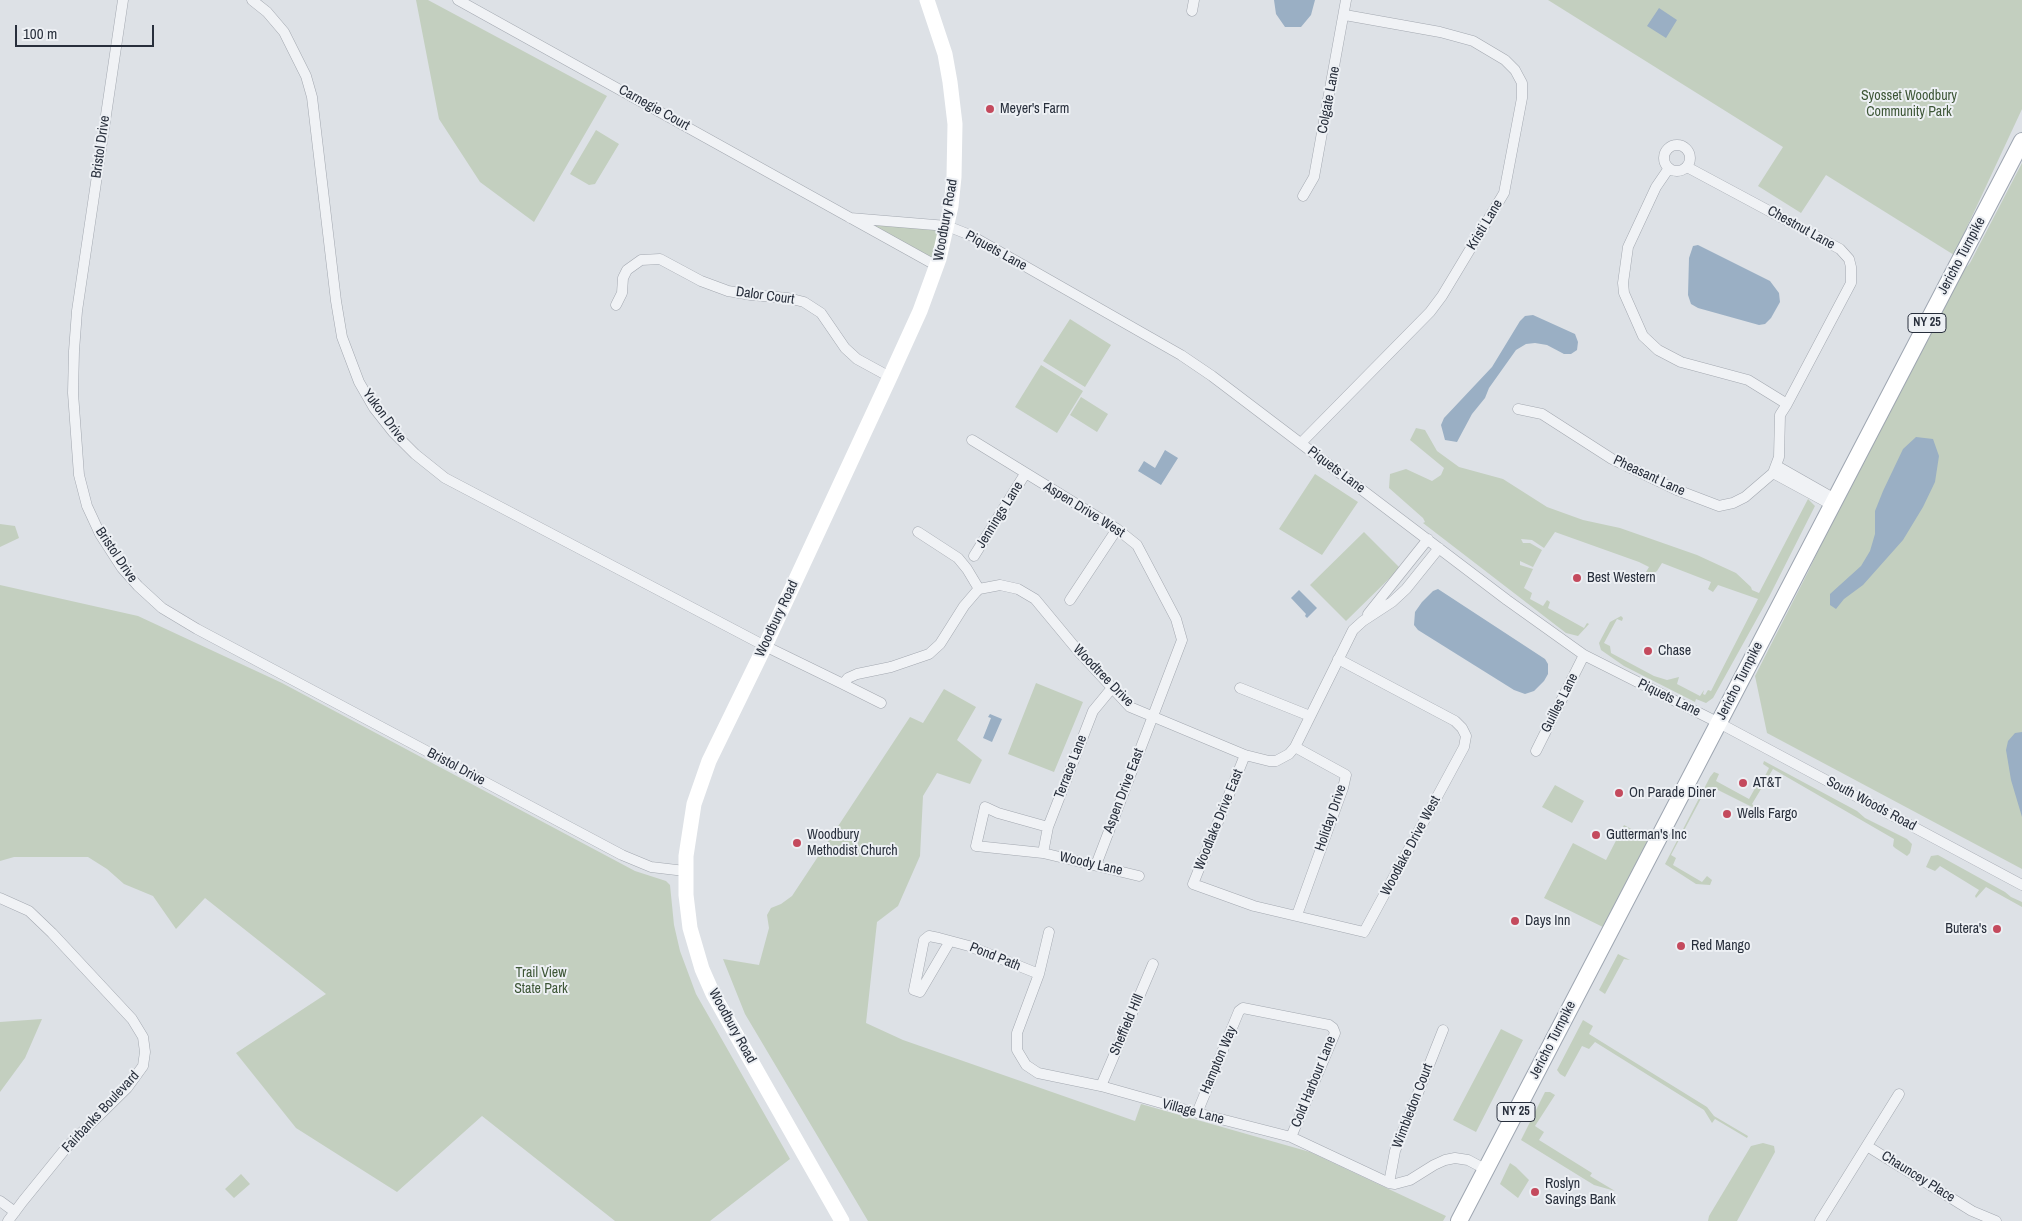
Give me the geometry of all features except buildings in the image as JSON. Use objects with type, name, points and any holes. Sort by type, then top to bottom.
[{"type":"main road","name":"Woodbury Road","points":[[842,1221],[713,994],[702,969],[690,928],[685,871],[688,834],[698,791],[713,753],[890,377],[920,311],[937,266],[947,226],[954,168],[953,107],[945,54],[927,0]]},
{"type":"main road","name":"Jericho Turnpike","points":[[1459,1221],[2022,142]]},
{"type":"street","name":"Bristol Drive","points":[[123,0],[77,311],[74,351],[73,393],[79,475],[87,506],[100,534],[122,568],[138,586],[162,608],[197,629],[631,859],[651,867],[685,871]]},
{"type":"street","name":"Yukon Drive","points":[[252,0],[267,12],[284,32],[306,76],[312,97],[342,337],[359,382],[374,408],[393,432],[415,454],[446,478],[765,646]]},
{"type":"street","name":"Carnegie Court","points":[[458,0],[937,266]]},
{"type":"street","points":[[1192,11],[1194,0]]},
{"type":"street","name":"Colgate Lane","points":[[1303,196],[1314,177],[1346,0]]},
{"type":"street","name":"Kristi Lane","points":[[1301,443],[1430,312],[1442,296],[1504,193],[1522,98],[1522,83],[1516,70],[1505,60],[1472,41],[1440,32],[1344,15]]},
{"type":"street","points":[[1676,145],[1688,150],[1690,159],[1687,166],[1680,171],[1669,168],[1665,160],[1666,152],[1676,145]]},
{"type":"street","name":"Chestnut Lane","points":[[1687,166],[1840,249],[1849,260],[1851,284],[1780,415],[1780,444],[1775,470]]},
{"type":"street","points":[[1669,168],[1656,187],[1628,247],[1623,283],[1624,293],[1643,336],[1658,350],[1681,362],[1748,380],[1787,404]]},
{"type":"street","name":"Carnegie Court","points":[[850,218],[947,226]]},
{"type":"street","name":"Piquets Lane","points":[[947,226],[970,235],[1181,355],[1301,443],[1555,636],[1584,655],[1719,722]]},
{"type":"street","name":"Dalor Court","points":[[616,305],[622,293],[623,278],[627,270],[641,260],[660,259],[701,281],[728,291],[751,296],[788,298],[804,302],[822,313],[842,344],[857,359],[890,377]]},
{"type":"street","name":"Pheasant Lane","points":[[1518,409],[1542,414],[1612,459],[1677,490],[1719,506],[1733,503],[1745,497],[1775,470]]},
{"type":"street","name":"Aspen Drive West","points":[[972,440],[1116,529],[1137,545],[1176,619],[1182,640],[1152,718]]},
{"type":"street","points":[[1775,470],[1833,502]]},
{"type":"street","name":"Jennings Lane","points":[[974,556],[1025,474]]},
{"type":"street","points":[[1070,600],[1116,529]]},
{"type":"street","points":[[843,684],[848,678],[857,674],[891,667],[929,654],[940,644],[964,606],[979,589],[958,558],[918,532]]},
{"type":"street","name":"Woodtree Drive","points":[[1363,621],[1428,539]]},
{"type":"street","name":"Woodtree Drive","points":[[979,589],[1000,585],[1018,589],[1035,600],[1130,707],[1152,718],[1245,755],[1269,762],[1276,761],[1289,754],[1295,746],[1353,630],[1392,602],[1406,589],[1439,548]]},
{"type":"street","points":[[765,646],[881,703]]},
{"type":"street","name":"Guilles Lane","points":[[1536,751],[1584,655]]},
{"type":"street","name":"Woodlake Drive West","points":[[1193,884],[1254,906],[1364,932],[1466,741],[1465,732],[1455,721],[1338,659]]},
{"type":"street","name":"Terrace Lane","points":[[1043,853],[1048,827],[1093,711],[1112,688]]},
{"type":"street","points":[[1240,688],[1310,716]]},
{"type":"street","name":"Aspen Drive East","points":[[1096,865],[1152,718]]},
{"type":"street","name":"South Woods Road","points":[[1719,722],[2022,885]]},
{"type":"street","name":"Holiday Drive","points":[[1295,746],[1346,775],[1297,916]]},
{"type":"street","name":"Woodlake Drive East","points":[[1193,884],[1245,755]]},
{"type":"street","name":"Woody Lane","points":[[1048,827],[998,813],[985,807],[976,846],[1043,853],[1139,876]]},
{"type":"street","name":"Fairbanks Boulevard","points":[[0,898],[29,911],[52,933],[132,1019],[143,1037],[145,1052],[143,1066],[127,1088],[66,1148],[8,1221]]},
{"type":"street","name":"Village Lane","points":[[1049,932],[1039,974],[1017,1033],[1017,1050],[1026,1065],[1038,1073],[1101,1086],[1292,1137],[1389,1183]]},
{"type":"street","name":"Pond Path","points":[[950,941],[920,992],[914,990],[924,940],[929,936],[950,941],[969,946],[1039,974]]},
{"type":"street","name":"Sheffield Hill","points":[[1101,1086],[1152,964]]},
{"type":"street","name":"Cold Harbour Lane","points":[[1243,1008],[1311,1021],[1333,1028],[1335,1033],[1292,1137]]},
{"type":"street","name":"Hampton Way","points":[[1197,1113],[1239,1011],[1243,1008]]},
{"type":"street","name":"Wimbledon Court","points":[[1389,1183],[1395,1151],[1443,1030]]},
{"type":"street","points":[[1820,1221],[1899,1094]]},
{"type":"street","name":"Chauncey Place","points":[[1867,1146],[1972,1211],[1996,1221]]},
{"type":"street","points":[[1389,1183],[1395,1184],[1410,1180],[1434,1165],[1455,1158],[1468,1160],[1485,1169]]},
{"type":"street","points":[[0,1201],[15,1212]]},
{"type":"green space","points":[[416,0],[428,0],[607,96],[534,222],[480,182],[439,119]]},
{"type":"green space","name":"Syosset Woodbury Community Park","points":[[1548,0],[2022,0],[2022,109],[1954,255],[1826,175],[1801,213],[1758,186],[1783,147]]},
{"type":"green space","points":[[596,130],[619,144],[595,184],[589,185],[570,174]]},
{"type":"green space","points":[[2022,163],[2022,869],[1767,733],[1755,676],[1832,521],[1961,273],[1970,263]]},
{"type":"green space","points":[[854,219],[946,227],[937,265]]},
{"type":"green space","points":[[1070,319],[1111,345],[1085,387],[1043,361]]},
{"type":"green space","points":[[1041,365],[1083,391],[1057,433],[1015,407]]},
{"type":"green space","points":[[1081,397],[1108,414],[1097,432],[1070,415]]},
{"type":"green space","points":[[1416,428],[1425,430],[1437,451],[1459,467],[1503,479],[1547,507],[1583,520],[1620,528],[1697,555],[1736,573],[1752,590],[1759,593],[1808,499],[1815,506],[1769,597],[1713,698],[1706,703],[1696,699],[1695,702],[1624,666],[1601,650],[1599,643],[1610,622],[1621,616],[1623,618],[1622,621],[1617,619],[1604,643],[1610,646],[1611,653],[1654,676],[1667,680],[1679,677],[1677,684],[1700,696],[1704,690],[1703,694],[1705,695],[1708,690],[1711,691],[1758,599],[1718,585],[1713,592],[1708,589],[1711,582],[1662,563],[1657,571],[1651,575],[1646,572],[1649,567],[1639,562],[1555,532],[1544,548],[1532,540],[1521,539],[1523,543],[1530,543],[1542,550],[1533,567],[1520,561],[1520,565],[1533,569],[1524,588],[1532,593],[1530,599],[1543,606],[1547,600],[1550,602],[1548,608],[1584,628],[1587,623],[1589,624],[1578,636],[1566,633],[1423,523],[1425,522],[1423,518],[1389,488],[1390,474],[1406,469],[1432,481],[1441,475],[1444,468],[1410,440]]},
{"type":"green space","points":[[1315,474],[1358,502],[1322,555],[1279,529]]},
{"type":"green space","points":[[0,524],[15,526],[19,538],[0,547]]},
{"type":"green space","points":[[1364,532],[1400,568],[1346,621],[1310,585]]},
{"type":"green space","name":"Trail View State Park","points":[[0,585],[138,616],[282,683],[635,871],[666,881],[670,885],[674,925],[680,951],[696,994],[790,1159],[710,1221],[615,1221],[482,1116],[397,1192],[296,1128],[236,1053],[326,994],[205,898],[176,929],[153,896],[124,884],[107,869],[88,857],[14,857],[0,861]]},
{"type":"green space","points":[[1036,683],[1083,702],[1054,772],[1008,754]]},
{"type":"green space","points":[[944,689],[976,707],[957,740],[982,760],[970,784],[937,773],[923,796],[920,856],[898,906],[877,922],[866,1023],[903,1040],[1135,1121],[1141,1104],[1310,1152],[1446,1216],[1443,1221],[868,1221],[745,1014],[723,959],[759,965],[769,928],[767,915],[771,908],[792,896],[910,717],[923,723]]},
{"type":"green space","points":[[1764,761],[1857,811],[1865,818],[1907,839],[1912,844],[1910,853],[1907,856],[1893,846],[1894,839],[1773,769],[1752,804],[1758,810],[1712,787],[1706,789],[1671,855],[1676,858],[1673,865],[1702,882],[1707,876],[1712,880],[1710,885],[1696,884],[1665,864],[1714,772],[1719,774],[1716,781],[1749,799],[1758,783],[1761,784],[1769,768],[1763,764]]},
{"type":"green space","points":[[1555,785],[1584,801],[1572,823],[1542,807]]},
{"type":"green space","points":[[1624,825],[1657,843],[1611,931],[1544,898],[1573,843],[1606,860]]},
{"type":"green space","points":[[1938,855],[2022,902],[2022,907],[1986,887],[1976,898],[1975,896],[1979,890],[1940,866],[1935,871],[1926,867],[1931,856]]},
{"type":"green space","points":[[1618,954],[1630,960],[1624,959],[1605,994],[1599,990]]},
{"type":"green space","points":[[42,1019],[25,1058],[0,1092],[0,1022]]},
{"type":"green space","points":[[1583,1020],[1593,1026],[1589,1034],[1707,1107],[1714,1116],[1748,1136],[1747,1138],[1715,1119],[1712,1123],[1704,1110],[1595,1042],[1589,1049],[1582,1046],[1565,1077],[1560,1074],[1557,1070]]},
{"type":"green space","points":[[1501,1029],[1523,1040],[1476,1132],[1453,1120]]},
{"type":"green space","points":[[1545,1092],[1555,1095],[1535,1126],[1544,1132],[1539,1140],[1592,1173],[1590,1176],[1615,1191],[1594,1185],[1521,1140]]},
{"type":"green space","points":[[1763,1143],[1774,1146],[1775,1152],[1737,1221],[1708,1221],[1709,1216],[1751,1146]]},
{"type":"green space","points":[[1510,1163],[1529,1180],[1518,1198],[1500,1184]]},
{"type":"green space","points":[[241,1174],[250,1184],[234,1198],[225,1189]]},
{"type":"water","points":[[1274,0],[1315,0],[1311,15],[1301,27],[1285,27],[1276,14]]},
{"type":"water","points":[[1659,8],[1677,20],[1666,38],[1647,26]]},
{"type":"water","points":[[1698,245],[1770,281],[1779,293],[1780,302],[1771,318],[1765,324],[1759,325],[1698,308],[1691,304],[1688,295],[1689,258],[1693,246]]},
{"type":"water","points":[[1533,315],[1575,334],[1578,342],[1577,350],[1571,354],[1564,354],[1547,345],[1535,343],[1526,344],[1516,350],[1489,388],[1485,398],[1472,414],[1457,442],[1445,440],[1441,425],[1444,418],[1492,367],[1520,321],[1525,316]]},
{"type":"water","points":[[1916,437],[1933,439],[1939,456],[1935,482],[1923,507],[1903,540],[1863,585],[1844,599],[1836,609],[1830,605],[1830,594],[1861,566],[1870,551],[1875,534],[1875,511],[1883,491],[1903,449]]},
{"type":"water","points":[[1165,450],[1178,458],[1161,485],[1138,471],[1144,461],[1155,468]]},
{"type":"water","points":[[1438,589],[1545,659],[1548,664],[1548,674],[1544,681],[1534,691],[1525,694],[1514,690],[1418,630],[1414,625],[1415,612],[1433,591]]},
{"type":"water","points":[[1299,590],[1317,608],[1307,618],[1306,614],[1291,598]]},
{"type":"water","points":[[990,714],[1002,719],[992,742],[983,738],[991,718],[988,717]]},
{"type":"water","points":[[2022,732],[2022,817],[2011,780],[2006,750],[2008,741],[2015,733]]},
{"type":"place","name":"Meyer's Farm","points":[[990,109]]},
{"type":"place","name":"Best Western","points":[[1577,578]]},
{"type":"place","name":"Chase","points":[[1648,651]]},
{"type":"place","name":"AT&T","points":[[1743,783]]},
{"type":"place","name":"On Parade Diner","points":[[1619,793]]},
{"type":"place","name":"Wells Fargo","points":[[1727,814]]},
{"type":"place","name":"Gutterman's Inc","points":[[1596,835]]},
{"type":"place","name":"Woodbury Methodist Church","points":[[797,843]]},
{"type":"place","name":"Days Inn","points":[[1515,921]]},
{"type":"place","name":"Butera's","points":[[1997,929]]},
{"type":"place","name":"Red Mango","points":[[1681,946]]},
{"type":"place","name":"Roslyn Savings Bank","points":[[1535,1192]]}]
